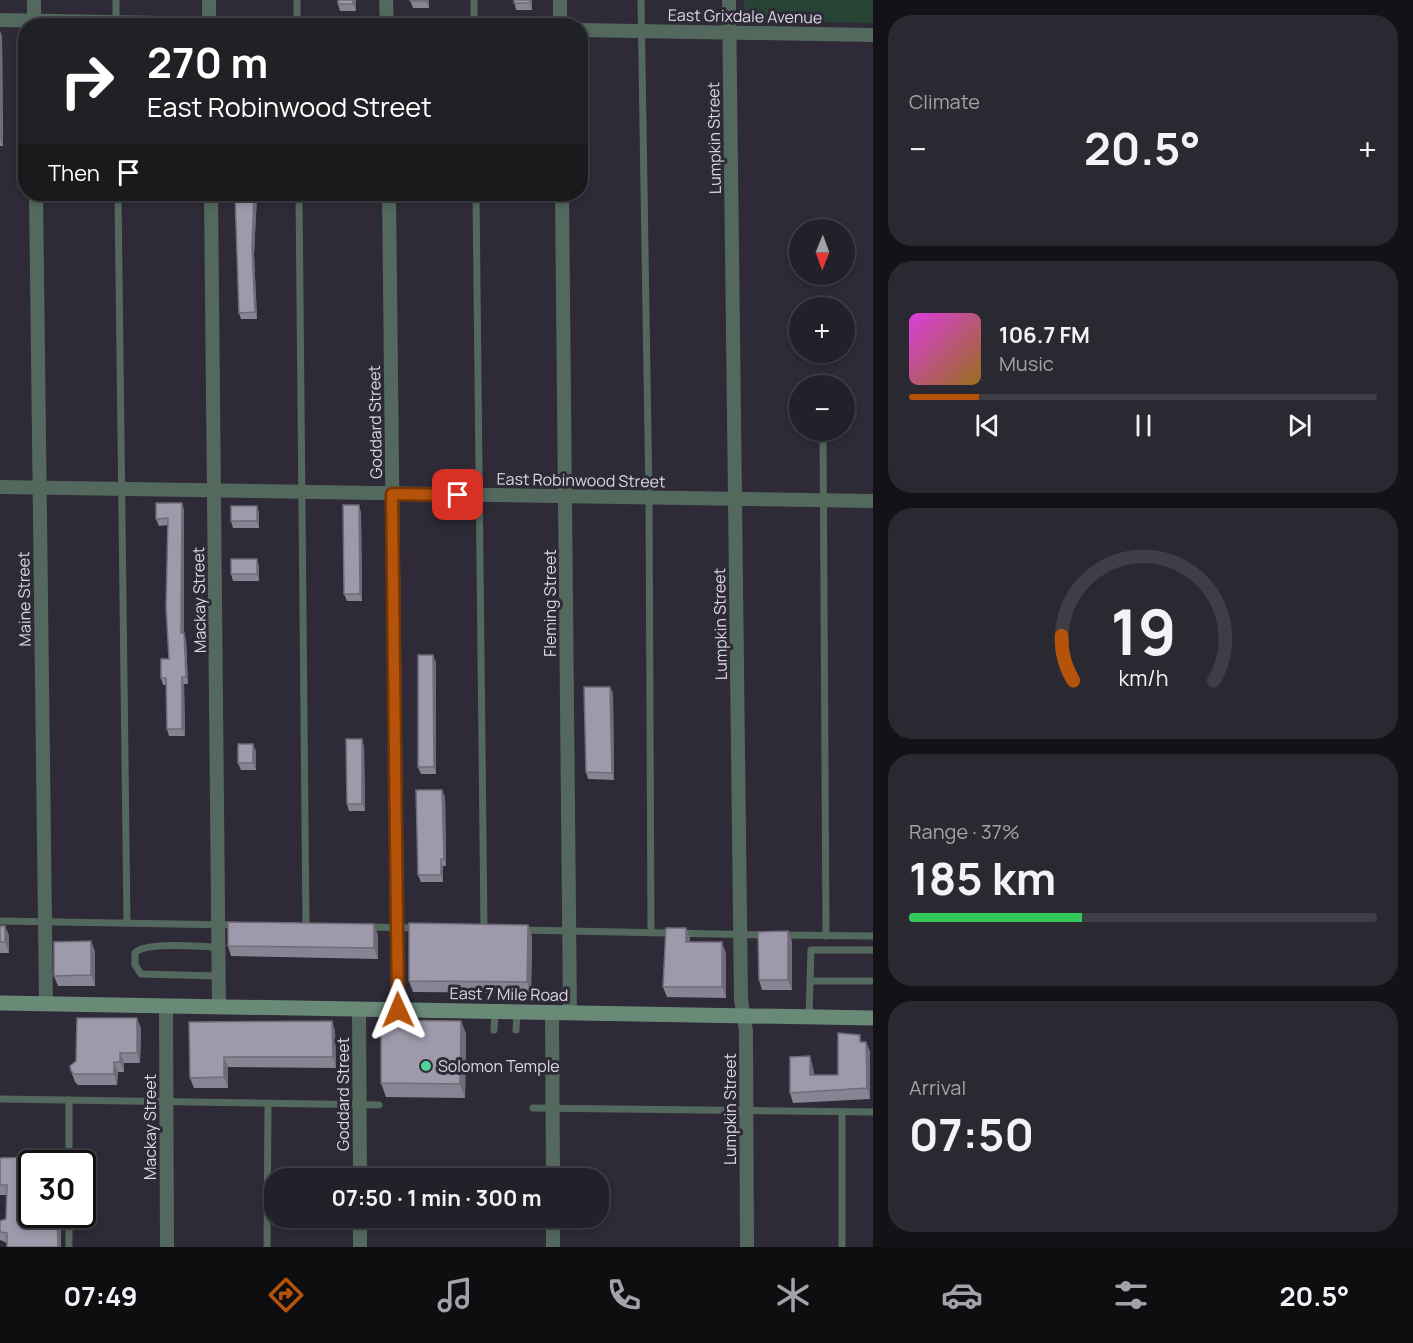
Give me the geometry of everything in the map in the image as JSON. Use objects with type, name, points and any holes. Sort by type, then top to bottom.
[{"type":"street","points":[[34,0],[34,18]]},
{"type":"street","points":[[209,0],[209,18]]},
{"type":"street","points":[[387,0],[387,18]]},
{"type":"street","points":[[560,0],[560,18]]},
{"type":"street","name":"Lumpkin Street","points":[[729,0],[740,935],[743,1016],[746,1031],[747,1247]]},
{"type":"street","points":[[0,20],[18,22]]},
{"type":"street","name":"East Grixdale Avenue","points":[[588,30],[873,34]]},
{"type":"street","name":"Maine Street","points":[[36,201],[46,1004]]},
{"type":"street","name":"Mackay Street","points":[[211,201],[219,1007]]},
{"type":"street","name":"Goddard Street","points":[[389,201],[398,1010]]},
{"type":"street","name":"Fleming Street","points":[[562,201],[570,1013]]},
{"type":"street","name":"East Robinwood Street","points":[[0,487],[873,501]]},
{"type":"street","name":"East 7 Mile Road","points":[[0,1003],[873,1018]]},
{"type":"street","name":"Mackay Street","points":[[166,1006],[167,1247]]},
{"type":"street","name":"Goddard Street","points":[[359,1009],[360,1168]]},
{"type":"street","points":[[552,1012],[553,1168]]},
{"type":"street","points":[[360,1228],[360,1247]]},
{"type":"street","points":[[553,1228],[554,1247]]},
{"type":"lane","points":[[116,0],[116,18]]},
{"type":"lane","points":[[297,0],[297,18]]},
{"type":"lane","points":[[474,0],[474,18]]},
{"type":"lane","points":[[641,0],[649,498],[651,933]]},
{"type":"lane","points":[[118,201],[127,923]]},
{"type":"lane","points":[[299,201],[306,926]]},
{"type":"lane","points":[[476,201],[484,930]]},
{"type":"lane","points":[[823,441],[826,936]]},
{"type":"lane","points":[[0,921],[241,925]]},
{"type":"lane","points":[[295,926],[317,927]]},
{"type":"lane","points":[[363,927],[429,928]]},
{"type":"lane","points":[[473,929],[495,930]]},
{"type":"lane","points":[[516,930],[873,936]]},
{"type":"lane","points":[[219,947],[150,946],[139,948],[135,953],[135,965],[141,974],[219,976]]},
{"type":"lane","points":[[809,1017],[811,950],[873,950]]},
{"type":"lane","points":[[810,981],[873,981]]},
{"type":"lane","points":[[494,1030],[495,1011]]},
{"type":"lane","points":[[516,1030],[517,1012]]},
{"type":"lane","points":[[0,1099],[379,1105]]},
{"type":"lane","points":[[69,1100],[69,1150]]},
{"type":"lane","points":[[267,1247],[268,1105]]},
{"type":"lane","points":[[533,1108],[873,1112]]},
{"type":"lane","points":[[842,1112],[842,1247]]},
{"type":"lane","points":[[69,1228],[69,1247]]},
{"type":"green space","points":[[744,0],[873,0],[873,23],[744,21]]},
{"type":"building","points":[[338,0],[353,0],[353,4],[338,4]]},
{"type":"building","points":[[514,0],[530,0],[530,3],[514,3]]},
{"type":"building","points":[[235,201],[254,201],[252,249],[255,312],[239,313]]},
{"type":"building","points":[[156,503],[182,503],[181,633],[184,633],[186,677],[182,677],[182,729],[167,729],[166,678],[161,678],[161,659],[169,659],[166,607],[168,518],[156,519]]},
{"type":"building","points":[[343,505],[359,505],[360,594],[344,594]]},
{"type":"building","points":[[231,506],[257,506],[257,521],[231,521]]},
{"type":"building","points":[[231,559],[257,559],[257,574],[231,574]]},
{"type":"building","points":[[418,655],[433,655],[434,767],[418,767]]},
{"type":"building","points":[[584,687],[610,687],[612,773],[586,772]]},
{"type":"building","points":[[346,739],[362,739],[362,804],[347,804]]},
{"type":"building","points":[[238,744],[253,744],[253,763],[238,763]]},
{"type":"building","points":[[416,790],[442,790],[444,859],[441,859],[441,875],[418,875]]},
{"type":"building","points":[[228,922],[374,924],[374,948],[228,946]]},
{"type":"building","points":[[409,923],[528,925],[527,982],[409,981]]},
{"type":"building","points":[[0,926],[5,926],[5,942],[0,942]]},
{"type":"building","points":[[666,928],[686,928],[686,942],[722,942],[722,987],[663,987]]},
{"type":"building","points":[[788,931],[788,980],[759,980],[758,932]]},
{"type":"building","points":[[91,941],[91,975],[54,976],[54,942]]},
{"type":"building","points":[[77,1018],[137,1018],[137,1053],[120,1053],[120,1062],[114,1062],[114,1074],[74,1074],[70,1066],[76,1061]]},
{"type":"building","name":"Solomon Temple","points":[[381,1020],[461,1021],[460,1084],[381,1083]]},
{"type":"building","points":[[332,1021],[333,1057],[224,1057],[224,1077],[190,1078],[189,1022]]},
{"type":"building","points":[[838,1033],[860,1035],[860,1042],[866,1042],[867,1088],[790,1093],[790,1057],[810,1056],[810,1075],[838,1075]]},
{"type":"building","points":[[0,1158],[18,1158],[18,1228],[57,1228],[58,1247],[7,1247],[7,1233],[0,1232],[0,1221],[6,1219],[7,1185],[0,1185]]},
{"type":"place","name":"Solomon Temple","points":[[426,1066]]},
{"type":"route","points":[[398,1010],[392,494],[458,495]]}]
